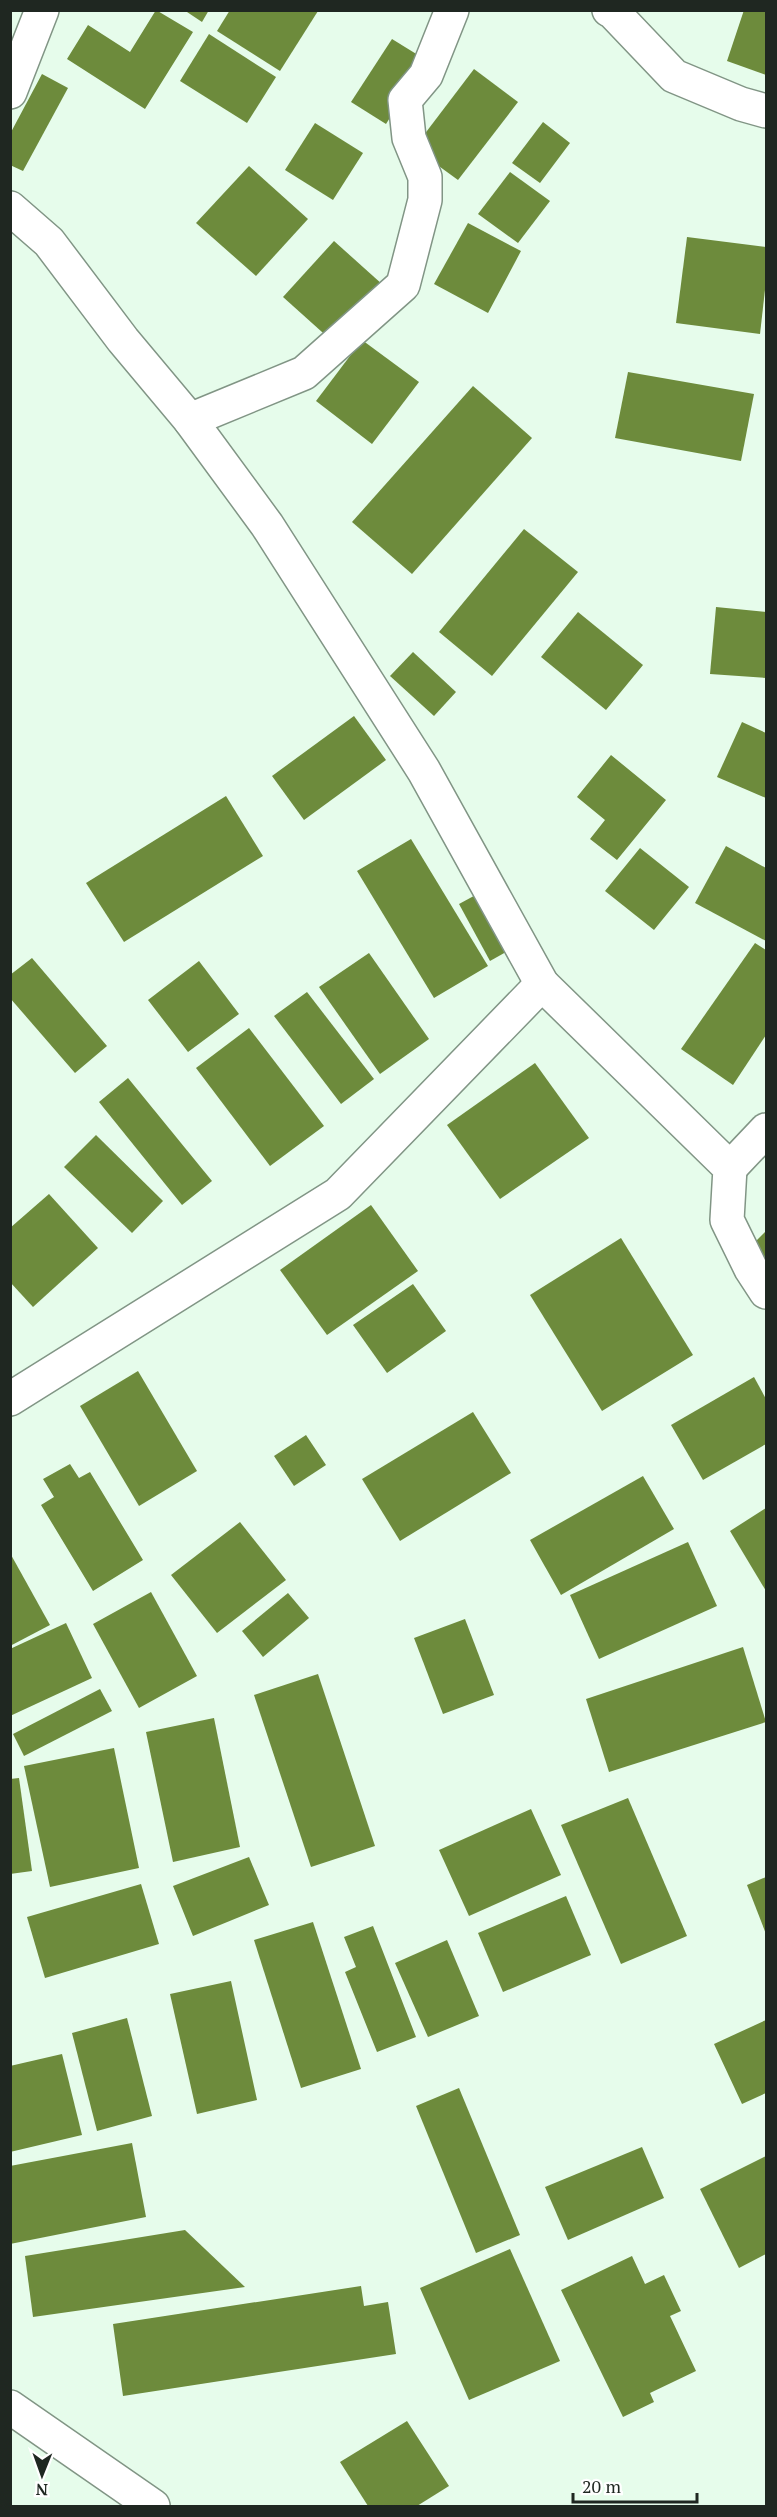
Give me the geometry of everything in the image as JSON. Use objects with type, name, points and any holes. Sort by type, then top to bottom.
[{"type":"street","points":[[10,92],[42,10]]},
{"type":"street","points":[[189,420],[304,373],[403,285],[425,201],[425,177],[409,138],[405,100],[426,75],[452,10]]},
{"type":"street","points":[[609,10],[674,76],[741,104],[766,111]]},
{"type":"street","points":[[10,208],[49,242],[123,340],[189,420],[267,525],[424,771],[542,984],[730,1168]]},
{"type":"street","points":[[10,1399],[338,1194],[542,984]]},
{"type":"street","points":[[766,1130],[730,1168],[727,1220],[751,1269],[766,1292]]},
{"type":"street","points":[[10,2407],[153,2506]]},
{"type":"building","points":[[156,10],[193,32],[145,109],[67,59],[88,25],[130,52]]},
{"type":"building","points":[[184,10],[209,10],[202,22]]},
{"type":"building","points":[[230,10],[318,11],[280,71],[217,31]]},
{"type":"building","points":[[744,10],[766,10],[766,75],[727,61]]},
{"type":"building","points":[[209,34],[276,77],[247,123],[180,81]]},
{"type":"building","points":[[392,39],[426,60],[386,124],[351,102]]},
{"type":"building","points":[[474,69],[518,102],[458,180],[414,148]]},
{"type":"building","points":[[42,74],[68,88],[23,171],[10,165],[10,134]]},
{"type":"building","points":[[543,122],[570,143],[540,183],[512,163]]},
{"type":"building","points":[[315,123],[363,153],[333,200],[285,170]]},
{"type":"building","points":[[249,166],[308,219],[256,276],[196,223]]},
{"type":"building","points":[[510,172],[550,201],[518,243],[478,214]]},
{"type":"building","points":[[468,223],[521,251],[488,313],[434,284]]},
{"type":"building","points":[[687,237],[766,247],[766,281],[760,334],[676,323]]},
{"type":"building","points":[[334,241],[383,285],[332,341],[283,297]]},
{"type":"building","points":[[362,340],[419,382],[372,444],[316,401]]},
{"type":"building","points":[[628,372],[754,394],[741,461],[615,438]]},
{"type":"building","points":[[473,386],[532,438],[412,574],[352,522]]},
{"type":"building","points":[[524,529],[578,572],[492,676],[439,632]]},
{"type":"building","points":[[716,607],[766,612],[766,678],[710,674]]},
{"type":"building","points":[[578,612],[643,665],[606,710],[541,657]]},
{"type":"building","points":[[413,652],[456,692],[434,716],[390,676]]},
{"type":"building","points":[[354,716],[386,760],[304,820],[272,776]]},
{"type":"building","points":[[742,722],[766,733],[766,798],[717,777]]},
{"type":"building","points":[[611,755],[666,800],[617,860],[590,839],[605,820],[577,797]]},
{"type":"building","points":[[226,796],[263,856],[124,942],[86,883]]},
{"type":"building","points":[[411,839],[488,966],[434,998],[357,871]]},
{"type":"building","points":[[726,846],[766,868],[766,941],[695,903]]},
{"type":"building","points":[[640,848],[689,887],[654,930],[605,891]]},
{"type":"building","points":[[483,891],[515,947],[490,961],[459,904]]},
{"type":"building","points":[[755,943],[766,950],[766,1035],[733,1085],[681,1049]]},
{"type":"building","points":[[369,953],[429,1039],[380,1074],[319,987]]},
{"type":"building","points":[[32,958],[107,1046],[75,1073],[10,998],[10,975]]},
{"type":"building","points":[[199,961],[239,1014],[188,1052],[148,1000]]},
{"type":"building","points":[[307,992],[374,1079],[341,1104],[274,1016]]},
{"type":"building","points":[[249,1028],[324,1126],[270,1166],[196,1068]]},
{"type":"building","points":[[535,1063],[589,1138],[500,1199],[447,1125]]},
{"type":"building","points":[[128,1078],[212,1181],[182,1205],[99,1102]]},
{"type":"building","points":[[96,1135],[163,1201],[132,1233],[64,1167]]},
{"type":"building","points":[[49,1194],[98,1248],[33,1307],[10,1282],[10,1228]]},
{"type":"building","points":[[371,1205],[418,1271],[327,1335],[280,1270]]},
{"type":"building","points":[[766,1231],[766,1270],[747,1250]]},
{"type":"building","points":[[621,1238],[693,1355],[602,1411],[530,1295]]},
{"type":"building","points":[[413,1284],[446,1331],[387,1373],[353,1325]]},
{"type":"building","points":[[138,1371],[197,1471],[139,1506],[80,1406]]},
{"type":"building","points":[[754,1377],[766,1399],[766,1444],[703,1480],[671,1425]]},
{"type":"building","points":[[473,1412],[511,1473],[400,1541],[362,1479]]},
{"type":"building","points":[[306,1435],[326,1465],[294,1486],[274,1456]]},
{"type":"building","points":[[70,1464],[79,1478],[90,1472],[143,1560],[93,1591],[41,1505],[54,1497],[43,1479]]},
{"type":"building","points":[[643,1476],[674,1529],[561,1595],[530,1540]]},
{"type":"building","points":[[766,1508],[766,1591],[730,1531]]},
{"type":"building","points":[[240,1522],[286,1580],[217,1633],[171,1575]]},
{"type":"building","points":[[688,1542],[717,1606],[599,1659],[570,1595]]},
{"type":"building","points":[[10,1553],[50,1625],[10,1646]]},
{"type":"building","points":[[151,1592],[197,1676],[139,1708],[93,1624]]},
{"type":"building","points":[[288,1593],[309,1618],[263,1657],[242,1631]]},
{"type":"building","points":[[465,1619],[494,1695],[443,1714],[414,1638]]},
{"type":"building","points":[[66,1623],[92,1678],[10,1716],[10,1649]]},
{"type":"building","points":[[743,1647],[766,1722],[609,1772],[586,1699]]},
{"type":"building","points":[[318,1674],[375,1846],[311,1867],[254,1695]]},
{"type":"building","points":[[100,1689],[112,1711],[24,1756],[13,1734]]},
{"type":"building","points":[[214,1718],[240,1847],[173,1862],[146,1732]]},
{"type":"building","points":[[114,1748],[139,1868],[50,1887],[24,1766]]},
{"type":"building","points":[[19,1778],[32,1871],[10,1874],[10,1779]]},
{"type":"building","points":[[628,1798],[687,1936],[621,1964],[561,1825]]},
{"type":"building","points":[[531,1809],[561,1875],[469,1916],[439,1850]]},
{"type":"building","points":[[249,1857],[269,1905],[193,1936],[173,1886]]},
{"type":"building","points":[[766,1877],[766,1934],[747,1885]]},
{"type":"building","points":[[141,1884],[159,1944],[45,1978],[27,1917]]},
{"type":"building","points":[[566,1896],[591,1955],[503,1992],[478,1933]]},
{"type":"building","points":[[313,1922],[361,2069],[301,2088],[254,1940]]},
{"type":"building","points":[[373,1926],[416,2037],[377,2052],[345,1972],[356,1967],[344,1937]]},
{"type":"building","points":[[447,1940],[479,2016],[428,2037],[395,1963]]},
{"type":"building","points":[[231,1981],[257,2100],[197,2114],[170,1994]]},
{"type":"building","points":[[127,2018],[152,2116],[97,2131],[72,2033]]},
{"type":"building","points":[[766,2020],[766,2093],[742,2104],[714,2044]]},
{"type":"building","points":[[62,2054],[82,2135],[10,2152],[10,2066]]},
{"type":"building","points":[[459,2088],[520,2235],[476,2253],[416,2106]]},
{"type":"building","points":[[132,2143],[146,2217],[10,2244],[10,2166]]},
{"type":"building","points":[[642,2147],[664,2198],[568,2240],[545,2187]]},
{"type":"building","points":[[766,2156],[766,2254],[739,2268],[700,2189]]},
{"type":"building","points":[[185,2230],[245,2287],[33,2317],[25,2256]]},
{"type":"building","points":[[510,2249],[560,2361],[469,2400],[420,2288]]},
{"type":"building","points":[[632,2256],[645,2284],[664,2275],[681,2311],[670,2316],[696,2371],[650,2393],[654,2402],[623,2417],[561,2290]]},
{"type":"building","points":[[361,2286],[364,2306],[388,2302],[396,2354],[123,2396],[113,2324]]},
{"type":"building","points":[[407,2421],[449,2486],[417,2506],[368,2506],[340,2462]]}]
